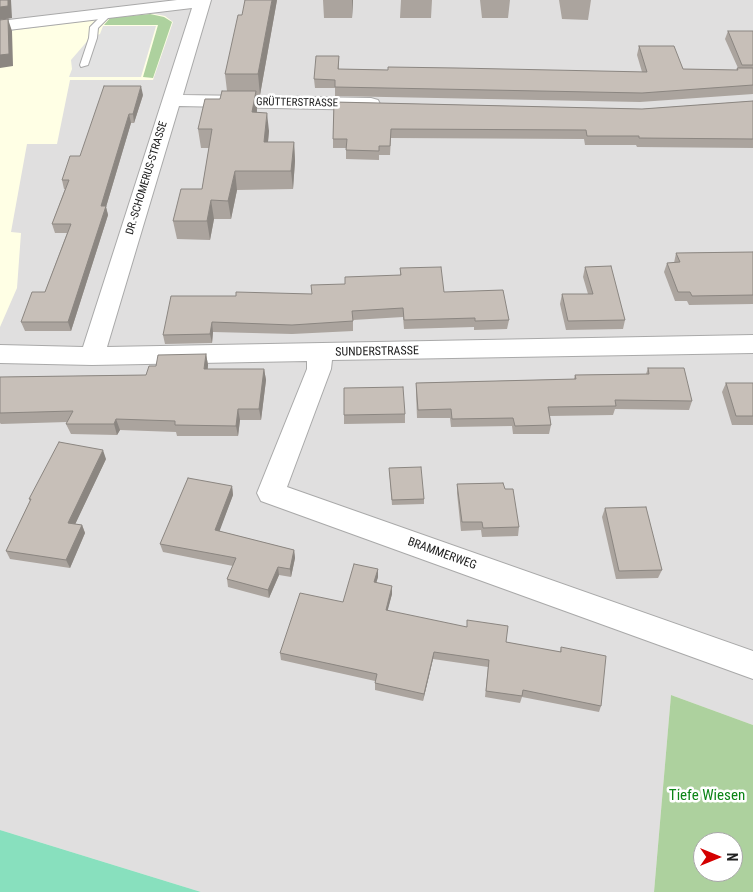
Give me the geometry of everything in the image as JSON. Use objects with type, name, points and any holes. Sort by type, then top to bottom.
[{"type":"street","points":[[0,26],[203,1]]},
{"type":"street","name":"DR.-SCHOMERUS-STRASSE","points":[[92,356],[203,1]]},
{"type":"street","name":"GRÜTTERSTRASSE","points":[[172,100],[391,105]]},
{"type":"street","name":"SUNDERSTRASSE","points":[[0,354],[92,356],[320,353],[753,344]]},
{"type":"street","name":"BRAMMERWEG","points":[[320,353],[319,369],[271,493],[753,664]]},
{"type":"lane","points":[[84,65],[92,43],[94,27],[104,18],[104,12]]},
{"type":"shaded area","points":[[0,0],[753,0],[753,725],[671,695],[654,892],[201,892],[0,830]]},
{"type":"shaded area","points":[[150,13],[165,16],[173,22],[153,80],[70,80],[57,144],[27,144],[11,232],[21,233],[17,288],[0,327],[0,32]]},
{"type":"shaded area","points":[[103,26],[156,26],[141,77],[69,77],[72,69],[71,60],[90,38],[100,34]]},
{"type":"green space","points":[[150,14],[164,17],[172,22],[153,78],[143,77],[158,25],[104,25],[110,18]]},
{"type":"green space","name":"Tiefe Wiesen","points":[[671,695],[753,725],[753,892],[654,892]]},
{"type":"green space","points":[[0,830],[201,892],[0,892]]},
{"type":"building","points":[[0,0],[8,0],[8,6],[0,7]]},
{"type":"building","points":[[245,0],[272,0],[258,74],[225,74],[238,15],[242,15]]},
{"type":"building","points":[[8,19],[9,54],[0,55],[0,20]]},
{"type":"building","points":[[728,31],[753,31],[753,65],[742,65]]},
{"type":"building","points":[[639,46],[674,46],[683,69],[738,70],[737,68],[753,68],[753,85],[642,93],[335,87],[335,80],[314,79],[316,56],[339,56],[338,69],[388,70],[388,67],[647,72]]},
{"type":"building","points":[[104,86],[141,86],[133,114],[129,114],[101,206],[106,206],[68,322],[21,322],[32,292],[45,292],[71,224],[52,224],[69,180],[62,180],[70,156],[80,156]]},
{"type":"building","points":[[222,91],[256,91],[252,112],[267,113],[264,142],[294,142],[291,171],[235,171],[228,201],[211,200],[207,221],[173,221],[181,189],[202,189],[212,129],[198,129],[205,99],[220,99]]},
{"type":"building","points":[[753,101],[753,139],[587,136],[586,130],[391,129],[390,146],[379,146],[379,151],[346,150],[347,139],[333,139],[334,102],[642,109]]},
{"type":"building","points":[[753,252],[753,295],[692,296],[690,292],[678,292],[667,263],[680,262],[676,253]]},
{"type":"building","points":[[611,266],[625,320],[568,321],[562,294],[593,294],[585,267]]},
{"type":"building","points":[[441,267],[444,292],[503,290],[509,320],[475,321],[475,318],[404,320],[403,308],[352,311],[353,321],[292,325],[212,322],[210,334],[163,335],[171,296],[236,296],[236,292],[312,294],[311,285],[345,284],[345,277],[401,275],[400,268]]},
{"type":"building","points":[[206,354],[204,369],[264,369],[259,409],[238,409],[236,426],[175,425],[175,421],[116,419],[114,424],[66,424],[73,411],[0,413],[0,377],[146,375],[149,366],[156,366],[158,355]]},
{"type":"building","points":[[648,368],[684,368],[692,401],[615,400],[616,406],[548,407],[551,425],[515,426],[513,418],[452,419],[451,409],[418,410],[416,383],[576,379],[575,375],[649,374]]},
{"type":"building","points":[[726,383],[753,383],[753,416],[736,416]]},
{"type":"building","points":[[403,387],[405,414],[344,415],[344,388]]},
{"type":"building","points":[[59,442],[103,450],[68,523],[82,525],[66,560],[6,551],[31,499],[29,499]]},
{"type":"building","points":[[421,467],[424,499],[392,500],[389,468]]},
{"type":"building","points":[[188,478],[232,486],[215,530],[294,550],[290,569],[278,567],[268,590],[227,579],[236,558],[160,544]]},
{"type":"building","points":[[503,483],[505,489],[513,489],[519,527],[483,528],[482,522],[462,522],[457,484]]},
{"type":"building","points":[[646,507],[662,570],[619,571],[605,508]]},
{"type":"building","points":[[354,564],[378,569],[374,582],[392,586],[386,610],[467,627],[467,620],[508,626],[506,642],[561,652],[561,647],[606,656],[601,706],[523,690],[522,696],[486,691],[489,660],[434,652],[424,694],[375,683],[377,674],[280,653],[300,593],[343,602]]}]
